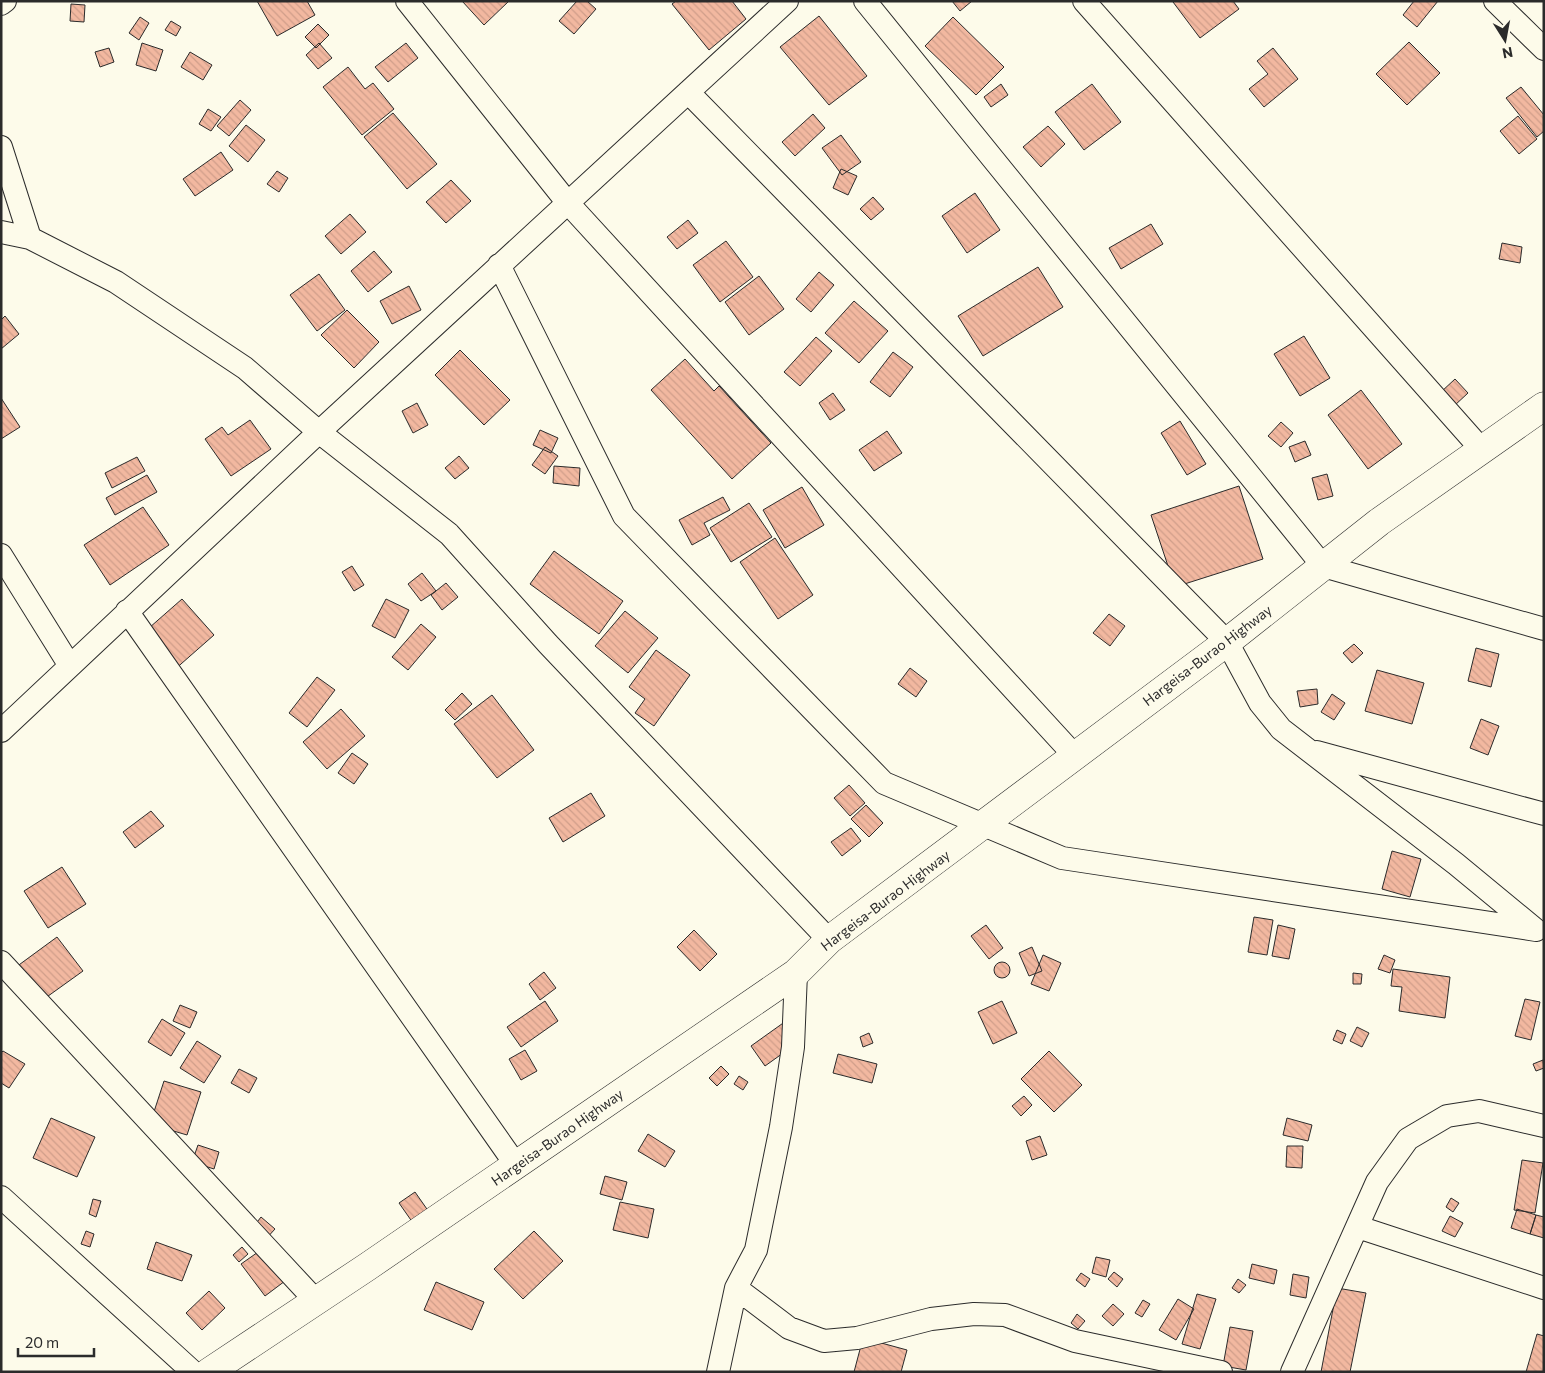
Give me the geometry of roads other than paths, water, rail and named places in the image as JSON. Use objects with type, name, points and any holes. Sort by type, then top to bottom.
[{"type":"highway","name":"Hargeisa-Burao Highway","points":[[210,1372],[796,973],[829,940],[1226,642],[1379,522],[1544,406]]},
{"type":"street","points":[[1,4],[5,1]]},
{"type":"street","points":[[407,1],[567,202],[1074,755]]},
{"type":"street","points":[[1,731],[319,432],[786,1]]},
{"type":"street","points":[[865,1],[1323,566],[1544,629]]},
{"type":"street","points":[[1084,1],[1482,450]]},
{"type":"street","points":[[1495,1],[1544,49]]},
{"type":"street","points":[[688,92],[1226,642],[1260,703],[1281,729],[1456,864],[1540,932]]},
{"type":"street","points":[[1,148],[30,238]]},
{"type":"street","points":[[1,232],[30,238],[116,282],[245,368],[319,432],[449,534],[554,652],[829,940]]},
{"type":"street","points":[[499,265],[624,516],[884,783],[1062,858],[1540,932]]},
{"type":"street","points":[[1,555],[70,666]]},
{"type":"street","points":[[127,612],[516,1165]]},
{"type":"street","points":[[1306,749],[1544,814]]},
{"type":"street","points":[[1,962],[316,1301]]},
{"type":"street","points":[[718,1372],[736,1288],[756,1250],[781,1127],[793,1048],[796,973]]},
{"type":"street","points":[[1292,1372],[1377,1182],[1408,1139],[1447,1116],[1479,1111],[1544,1126]]},
{"type":"street","points":[[1,1197],[193,1372]]},
{"type":"street","points":[[1358,1227],[1544,1288]]},
{"type":"street","points":[[736,1288],[789,1328],[824,1341],[857,1338],[931,1319],[974,1314],[1005,1315],[1075,1341],[1221,1372]]}]
